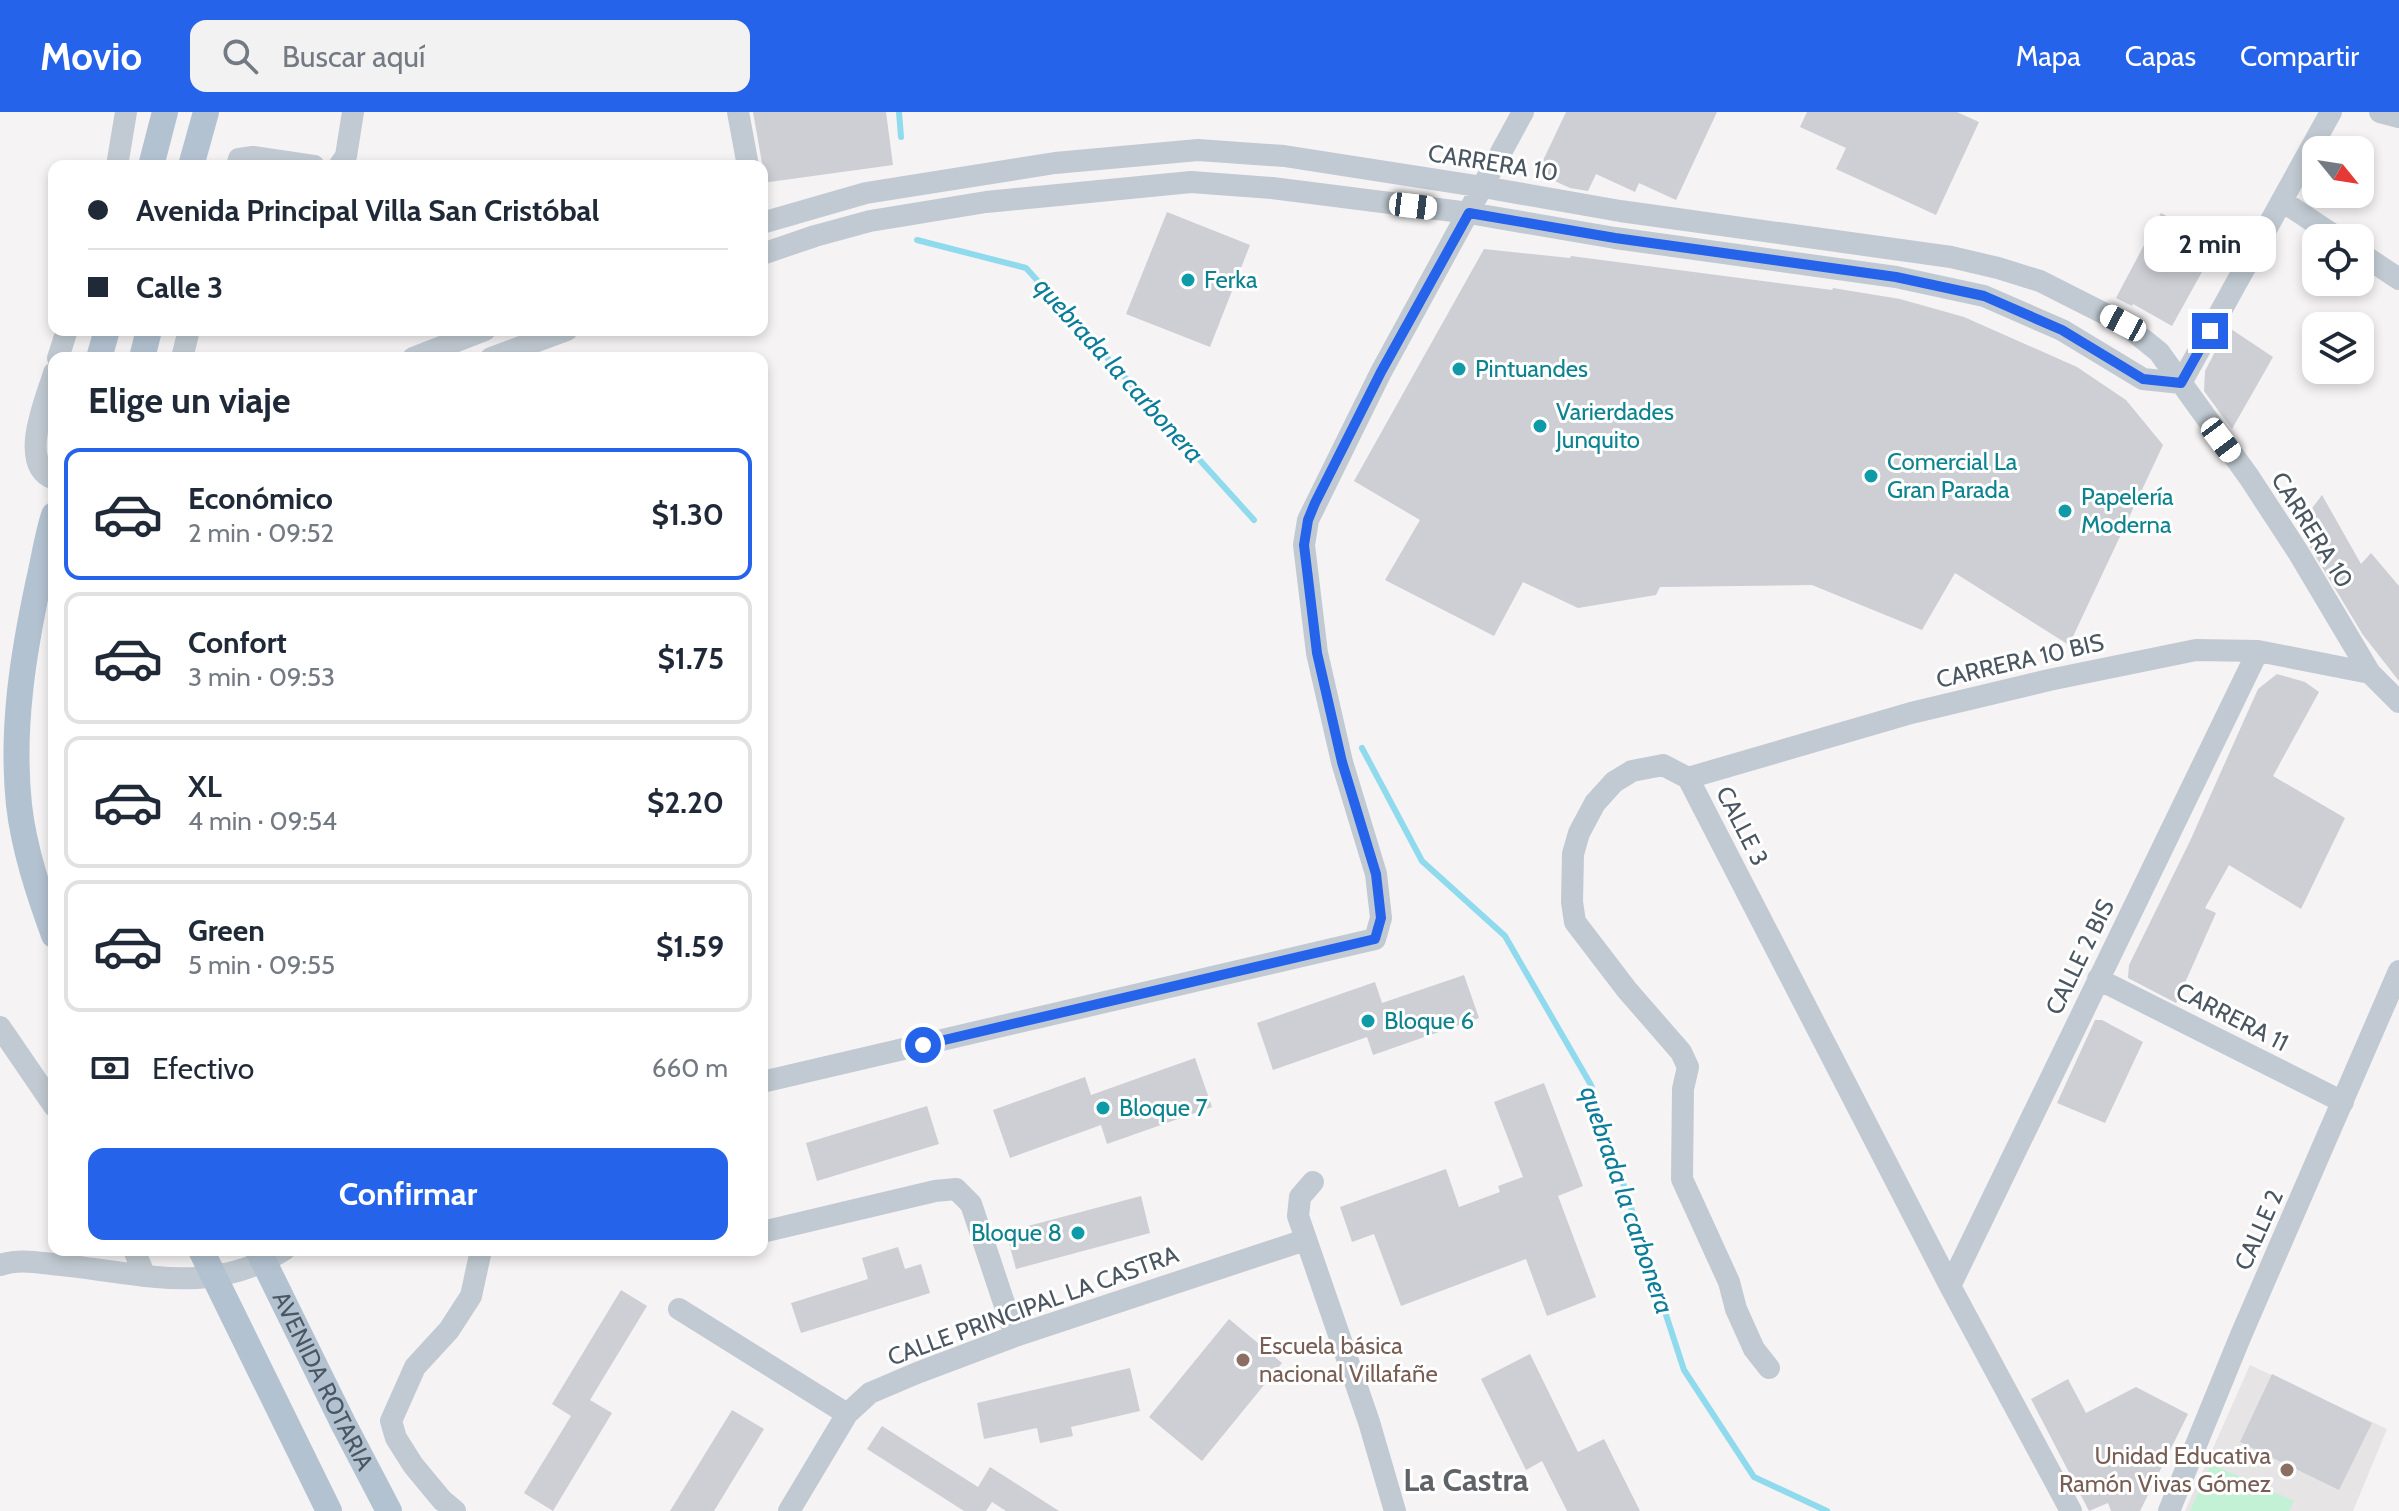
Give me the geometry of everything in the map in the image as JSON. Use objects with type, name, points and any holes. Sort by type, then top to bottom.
[{"type":"main road","points":[[153,160],[165,112]]},
{"type":"main road","points":[[193,160],[206,112]]},
{"type":"main road","points":[[48,541],[28,628],[17,741],[19,807],[37,889],[48,919]]},
{"type":"main road","points":[[204,1256],[329,1511]]},
{"type":"main road","name":"AVENIDA ROTARIA","points":[[270,1256],[343,1423],[389,1511]]},
{"type":"street","points":[[118,160],[126,112]]},
{"type":"street","points":[[343,160],[353,112]]},
{"type":"street","points":[[738,112],[747,160]]},
{"type":"street","points":[[768,1081],[1375,939],[1381,918],[1376,874],[1342,762],[1317,653],[1304,545],[1308,520],[1381,372],[1523,112]]},
{"type":"street","points":[[768,244],[870,221],[986,202],[1191,182],[1272,188],[1469,213],[1615,238],[1896,277],[1984,296],[2062,330],[2143,379],[2181,383],[2331,112]]},
{"type":"street","points":[[2380,112],[2399,117]]},
{"type":"street","name":"CARRERA 10","points":[[768,221],[866,193],[1055,163],[1198,150],[1284,156],[1620,211],[1951,257],[1998,268],[2040,281],[2123,323],[2159,352],[2265,502],[2370,673],[2399,702]]},
{"type":"street","points":[[239,160],[253,157],[273,160]]},
{"type":"street","points":[[2282,201],[2317,224]]},
{"type":"street","points":[[1896,277],[1903,251]]},
{"type":"street","points":[[2374,262],[2399,279]]},
{"type":"street","points":[[2062,330],[2078,300]]},
{"type":"street","points":[[428,352],[470,336]]},
{"type":"street","points":[[507,352],[551,336]]},
{"type":"street","points":[[48,393],[37,431],[35,456],[48,477]]},
{"type":"street","name":"CARRERA 10 BIS","points":[[1688,778],[1911,713],[2049,680],[2196,650],[2258,651],[2370,673]]},
{"type":"street","name":"CALLE 2 BIS","points":[[1950,1286],[2258,651]]},
{"type":"street","name":"CALLE 3","points":[[1769,1368],[1754,1349],[1736,1309],[1729,1282],[1682,1179],[1683,1089],[1688,1067],[1681,1052],[1627,990],[1575,922],[1573,854],[1579,833],[1595,803],[1614,782],[1632,771],[1663,765],[1688,778],[1950,1286],[2071,1511]]},
{"type":"street","name":"CALLE 2","points":[[2169,1511],[2241,1335],[2399,971]]},
{"type":"street","name":"CARRERA 11","points":[[2098,979],[2343,1102]]},
{"type":"street","points":[[0,1027],[48,1097]]},
{"type":"street","points":[[1313,1182],[1300,1197],[1298,1216],[1369,1422],[1395,1511]]},
{"type":"street","points":[[768,1231],[935,1191],[956,1189],[971,1204],[1015,1336]]},
{"type":"street","name":"CALLE PRINCIPAL LA CASTRA","points":[[789,1511],[847,1414],[870,1393],[1015,1336],[1305,1240]]},
{"type":"street","points":[[137,1256],[145,1276]]},
{"type":"street","points":[[0,1265],[14,1260],[168,1279],[215,1278],[264,1256]]},
{"type":"street","points":[[455,1511],[413,1465],[396,1438],[391,1421],[415,1367],[449,1330],[471,1296],[480,1256]]},
{"type":"street","points":[[679,1309],[847,1414]]},
{"type":"shaded area","name":"Unidad Educativa Ramón Vivas Gómez","points":[[2250,1365],[2387,1429],[2353,1511],[2185,1511]]},
{"type":"green space","points":[[2211,1464],[2294,1501],[2289,1511],[2190,1511]]},
{"type":"building","points":[[753,112],[886,112],[893,165],[768,182],[768,160],[761,160]]},
{"type":"building","points":[[1566,112],[1717,112],[1676,200],[1639,183],[1635,192],[1596,174],[1588,191],[1570,188],[1537,173]]},
{"type":"building","points":[[1807,112],[1957,112],[1979,122],[1936,215],[1836,169],[1846,148],[1800,127]]},
{"type":"building","name":"Ferka","points":[[1167,212],[1250,245],[1210,347],[1126,314]]},
{"type":"building","points":[[2161,213],[2218,243],[2172,326],[2116,298]]},
{"type":"building","points":[[1484,249],[1571,256],[1833,288],[1900,299],[1964,317],[2077,367],[2126,400],[2163,445],[2069,645],[1955,573],[1922,630],[1812,585],[1660,587],[1656,595],[1578,608],[1523,582],[1494,636],[1385,580],[1420,520],[1354,481]]},
{"type":"building","points":[[2228,327],[2273,357],[2232,429],[2204,391],[2205,371]]},
{"type":"building","points":[[2322,495],[2361,564],[2371,553],[2399,586],[2399,681],[2363,635],[2298,527]]},
{"type":"building","points":[[2277,674],[2305,682],[2319,692],[2273,776],[2345,818],[2301,909],[2229,865],[2205,908],[2216,913],[2176,1003],[2128,978],[2129,965],[2190,841],[2258,689]]},
{"type":"building","name":"Bloque 6","points":[[1464,975],[1479,1018],[1373,1055],[1367,1037],[1273,1070],[1257,1023],[1375,982],[1382,1003]]},
{"type":"building","points":[[2095,1020],[2102,1020],[2143,1042],[2105,1123],[2057,1103]]},
{"type":"building","name":"Bloque 7","points":[[1195,1058],[1212,1107],[1107,1144],[1101,1125],[1010,1158],[993,1110],[1085,1077],[1091,1095]]},
{"type":"building","points":[[1544,1083],[1583,1186],[1558,1196],[1596,1297],[1547,1316],[1526,1259],[1401,1306],[1374,1234],[1352,1242],[1340,1207],[1446,1169],[1459,1207],[1500,1192],[1498,1186],[1523,1177],[1494,1102]]},
{"type":"building","points":[[927,1106],[939,1144],[817,1181],[806,1143]]},
{"type":"building","name":"Bloque 8","points":[[1141,1196],[1150,1233],[1016,1269],[1006,1232]]},
{"type":"building","points":[[898,1247],[905,1269],[921,1264],[930,1293],[801,1333],[791,1303],[868,1279],[862,1258]]},
{"type":"building","points":[[621,1290],[647,1306],[590,1400],[612,1413],[553,1511],[524,1493],[571,1416],[552,1404]]},
{"type":"building","points":[[1229,1319],[1282,1363],[1202,1461],[1149,1417]]},
{"type":"building","points":[[1530,1354],[1578,1452],[1604,1439],[1640,1511],[1567,1511],[1542,1461],[1526,1470],[1481,1379]]},
{"type":"building","points":[[1130,1368],[1140,1411],[1071,1427],[1073,1436],[1040,1443],[1037,1428],[984,1439],[977,1403]]},
{"type":"building","points":[[2272,1374],[2372,1423],[2339,1490],[2240,1442]]},
{"type":"building","points":[[2068,1379],[2086,1413],[2136,1387],[2188,1414],[2140,1511],[2111,1511],[2108,1503],[2089,1511],[2031,1399]]},
{"type":"building","points":[[732,1410],[764,1429],[714,1511],[670,1511]]},
{"type":"building","points":[[882,1426],[978,1487],[990,1467],[1059,1511],[1006,1511],[992,1502],[986,1511],[964,1511],[867,1449]]},
{"type":"waterway","name":"quebrada la carbonera","points":[[899,112],[901,137]]},
{"type":"waterway","name":"quebrada la carbonera","points":[[917,240],[1026,268],[1254,520]]},
{"type":"waterway","name":"quebrada la carbonera","points":[[1362,748],[1422,861],[1505,936],[1591,1085],[1684,1370],[1754,1477],[1827,1511]]},
{"type":"place","name":"Ferka","points":[[1188,280]]},
{"type":"place","name":"Pintuandes","points":[[1459,369]]},
{"type":"place","name":"Varierdades Junquito","points":[[1540,426]]},
{"type":"place","name":"Comercial La Gran Parada","points":[[1871,476]]},
{"type":"place","name":"Papelería Moderna","points":[[2065,511]]},
{"type":"place","name":"Bloque 6","points":[[1368,1021]]},
{"type":"place","name":"Bloque 7","points":[[1103,1108]]},
{"type":"place","name":"Bloque 8","points":[[1078,1233]]},
{"type":"place","name":"Escuela básica nacional Villafañe","points":[[1243,1360]]},
{"type":"place","name":"Unidad Educativa Ramón Vivas Gómez","points":[[2287,1470]]},
{"type":"district","name":"La Castra","points":[[1466,1480]]},
{"type":"route","points":[[923,1045],[1375,939],[1381,918],[1376,874],[1342,762],[1317,653],[1304,545],[1308,520],[1315,503],[1381,372],[1469,213],[1615,238],[1896,277],[1984,296],[2062,330],[2143,379],[2181,383],[2210,331]]}]
